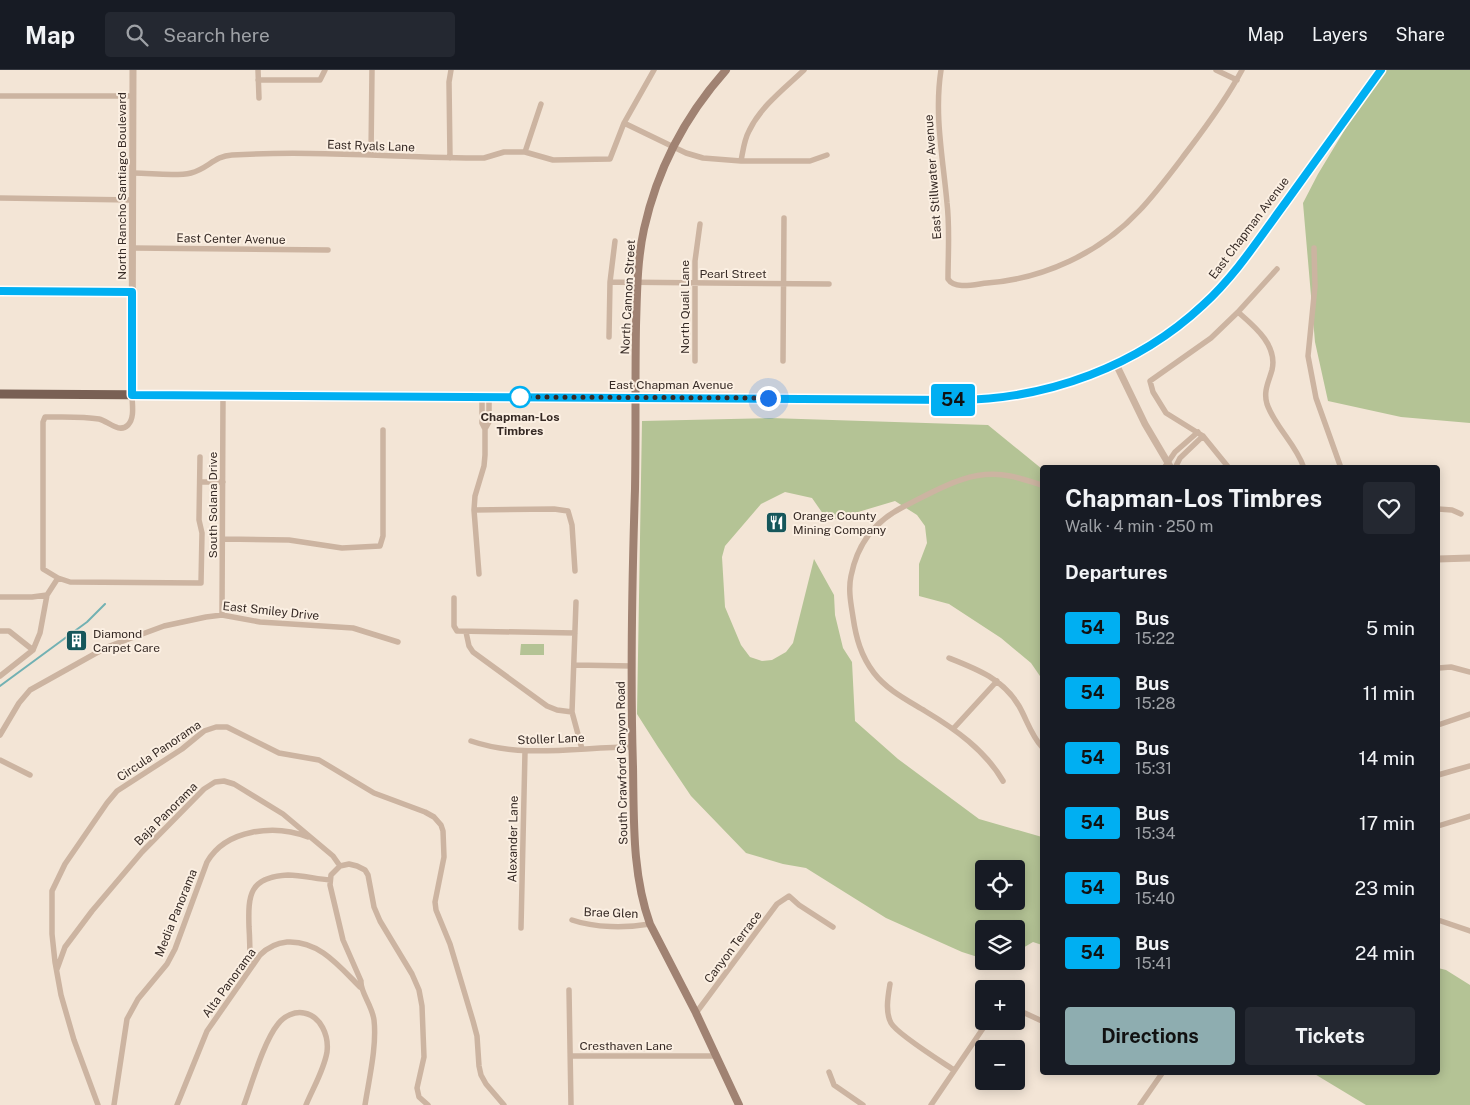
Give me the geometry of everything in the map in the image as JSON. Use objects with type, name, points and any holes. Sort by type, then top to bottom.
[{"type":"main road","name":"North Cannon Street","points":[[635,398],[640,249],[648,211],[660,177],[674,147],[700,103],[726,70]]},
{"type":"main road","name":"East Chapman Avenue","points":[[0,394],[977,400],[1052,388],[1116,364],[1149,346],[1192,315],[1223,285],[1258,240],[1381,70]]},
{"type":"main road","name":"South Crawford Canyon Road","points":[[635,398],[632,747],[637,871],[645,910],[650,924],[696,1013],[739,1105]]},
{"type":"street","name":"North Rancho Santiago Boulevard","points":[[58,578],[43,569],[43,422],[45,417],[102,420],[115,427],[125,427],[133,416],[133,70]]},
{"type":"street","points":[[258,70],[258,98]]},
{"type":"street","points":[[258,80],[320,80],[325,70]]},
{"type":"street","points":[[371,155],[372,70]]},
{"type":"street","points":[[450,158],[449,82],[451,70]]},
{"type":"street","points":[[654,70],[624,122],[674,147],[703,158],[741,161],[810,161],[827,155]]},
{"type":"street","points":[[741,161],[748,131],[760,114],[804,70]]},
{"type":"street","name":"East Stillwater Avenue","points":[[941,70],[938,88],[938,125],[948,205],[948,279],[957,286],[998,282],[1042,273],[1079,256],[1108,238],[1138,212],[1160,187],[1207,125],[1237,80]]},
{"type":"street","points":[[1216,70],[1237,80],[1242,70]]},
{"type":"street","points":[[0,96],[133,96]]},
{"type":"street","points":[[525,152],[541,104]]},
{"type":"street","name":"East Ryals Lane","points":[[134,173],[191,173],[206,167],[215,159],[230,155],[371,155],[484,158],[504,152],[525,152],[554,160],[610,159],[624,122]]},
{"type":"street","points":[[0,198],[133,200]]},
{"type":"street","points":[[783,361],[784,218]]},
{"type":"street","name":"North Quail Lane","points":[[695,361],[695,261],[700,224]]},
{"type":"street","points":[[609,337],[610,282],[615,241]]},
{"type":"street","name":"East Center Avenue","points":[[133,248],[328,250]]},
{"type":"street","points":[[1314,248],[1314,286],[1308,356],[1316,398],[1340,465]]},
{"type":"street","points":[[1226,465],[1200,434],[1166,413],[1153,392],[1150,381],[1203,344],[1238,312],[1277,269]]},
{"type":"street","name":"Pearl Street","points":[[610,282],[829,284]]},
{"type":"street","points":[[0,291],[132,292]]},
{"type":"street","points":[[1238,312],[1255,326],[1270,349],[1273,362],[1265,391],[1267,403],[1278,426],[1301,459],[1303,465]]},
{"type":"street","points":[[1116,364],[1145,424],[1169,465]]},
{"type":"street","name":"South Solana Drive","points":[[222,615],[223,395]]},
{"type":"street","points":[[479,574],[474,496],[484,466],[485,429],[482,423],[485,397]]},
{"type":"street","points":[[222,540],[289,540],[342,548],[380,546],[383,536],[383,430]]},
{"type":"street","points":[[1170,465],[1175,452],[1200,434]]},
{"type":"street","points":[[0,676],[32,650],[40,633],[46,594],[58,578],[70,582],[201,583],[200,457]]},
{"type":"street","points":[[1003,781],[990,761],[953,729],[888,687],[875,674],[865,660],[855,633],[850,599],[850,580],[857,555],[869,533],[883,519],[957,480],[991,474],[1010,476],[1040,484]]},
{"type":"street","points":[[200,482],[223,482]]},
{"type":"street","points":[[474,510],[554,509],[568,511],[572,525],[575,571]]},
{"type":"street","points":[[1440,509],[1452,510],[1461,514]]},
{"type":"street","points":[[1440,559],[1470,558]]},
{"type":"street","points":[[0,597],[32,597],[46,594]]},
{"type":"street","points":[[454,598],[455,629],[457,631],[575,633]]},
{"type":"street","points":[[576,602],[572,712],[582,749]]},
{"type":"street","name":"East Smiley Drive","points":[[0,735],[19,703],[30,690],[107,647],[164,626],[222,615],[260,622],[353,628],[398,642]]},
{"type":"street","points":[[0,631],[9,631],[32,650]]},
{"type":"street","points":[[466,632],[469,646],[473,652],[547,706],[557,710],[572,712]]},
{"type":"street","points":[[949,658],[982,671],[997,681],[1013,696],[1033,736],[1040,745]]},
{"type":"street","points":[[574,666],[632,666]]},
{"type":"street","points":[[1440,668],[1451,667],[1470,672]]},
{"type":"street","points":[[953,729],[997,681]]},
{"type":"street","points":[[1440,724],[1470,714]]},
{"type":"street","name":"Circula Panorama","points":[[98,1105],[74,1040],[61,995],[52,934],[52,891],[61,871],[117,791],[204,732],[216,727],[227,727],[279,753],[310,757],[328,764],[374,793],[434,817],[441,825],[444,857],[435,902],[436,910],[450,944],[473,1021],[477,1036],[481,1075],[486,1084],[504,1105]]},
{"type":"street","name":"Stoller Lane","points":[[471,741],[490,748],[525,752],[596,747],[632,747]]},
{"type":"street","name":"Alexander Lane","points":[[521,928],[525,752]]},
{"type":"street","points":[[0,760],[30,775]]},
{"type":"street","points":[[1440,774],[1470,766]]},
{"type":"street","name":"Baja Panorama","points":[[56,971],[65,947],[92,911],[142,852],[204,789],[214,782],[224,781],[234,784],[283,814],[333,856],[340,866]]},
{"type":"street","points":[[1440,825],[1470,816]]},
{"type":"street","name":"Media Panorama","points":[[114,1105],[127,1019],[138,1000],[167,964],[212,854],[230,840],[255,832],[292,831],[311,838]]},
{"type":"street","points":[[365,1105],[375,1025],[370,1004],[360,987],[361,981],[342,940],[330,880],[331,875],[340,866],[349,864],[365,870],[368,875],[374,907],[380,921],[420,990],[424,1057],[417,1088],[419,1097],[428,1105]]},
{"type":"street","points":[[250,969],[248,907],[250,896],[256,886],[269,878],[288,875],[330,880]]},
{"type":"street","name":"Canyon Terrace","points":[[696,1013],[777,904],[788,896],[833,927]]},
{"type":"street","name":"Brae Glen","points":[[572,920],[598,926],[650,924]]},
{"type":"street","points":[[1440,921],[1470,931]]},
{"type":"street","name":"Alta Panorama","points":[[177,1105],[207,1031],[250,969],[265,950],[272,945],[284,942],[299,942],[321,950],[360,987]]},
{"type":"street","points":[[890,984],[887,1004],[891,1023],[954,1070]]},
{"type":"street","name":"Cresthaven Lane","points":[[569,990],[571,1056],[716,1056]]},
{"type":"street","points":[[244,1105],[269,1040],[278,1024],[285,1017],[301,1012],[310,1014],[318,1020],[323,1028],[327,1051],[322,1069],[306,1105]]},
{"type":"street","points":[[1025,1013],[1040,1020]]},
{"type":"street","points":[[931,1105],[982,1030]]},
{"type":"street","points":[[571,1056],[571,1105]]},
{"type":"street","points":[[829,1072],[834,1085],[864,1105]]},
{"type":"street","points":[[1140,1105],[1161,1075]]},
{"type":"green space","points":[[1381,70],[1470,70],[1470,423],[1401,417],[1328,401],[1315,342],[1303,203],[1318,174]]},
{"type":"green space","points":[[770,418],[988,425],[1040,467],[1040,676],[1031,663],[1001,638],[949,604],[919,596],[919,564],[927,543],[925,526],[917,515],[895,501],[828,521],[812,498],[785,492],[761,504],[725,546],[722,557],[725,607],[741,645],[750,657],[762,661],[772,660],[786,652],[793,643],[814,559],[834,595],[835,615],[843,648],[852,662],[855,721],[898,759],[979,819],[1040,836],[1040,944],[1033,942],[1025,947],[1025,920],[975,920],[975,956],[886,918],[806,868],[783,864],[746,853],[691,796],[637,714],[642,421]]},
{"type":"green space","points":[[521,644],[544,644],[544,655],[520,655]]},
{"type":"green space","points":[[1440,968],[1446,970],[1470,985],[1470,1105],[1366,1105],[1316,1075],[1440,1075]]},
{"type":"waterway","points":[[0,686],[87,622],[105,604]]},
{"type":"bus line","name":"54","points":[[0,291],[132,292],[132,395],[959,400],[1005,397],[1052,388],[1116,364],[1155,342],[1205,304],[1240,265],[1381,70]]},
{"type":"place","name":"Chapman-Los Timbres","points":[[520,397]]},
{"type":"place","name":"Orange County Mining Company","points":[[777,523]]},
{"type":"place","name":"Diamond Carpet Care","points":[[77,641]]},
{"type":"route","points":[[520,397],[768,398]]}]
